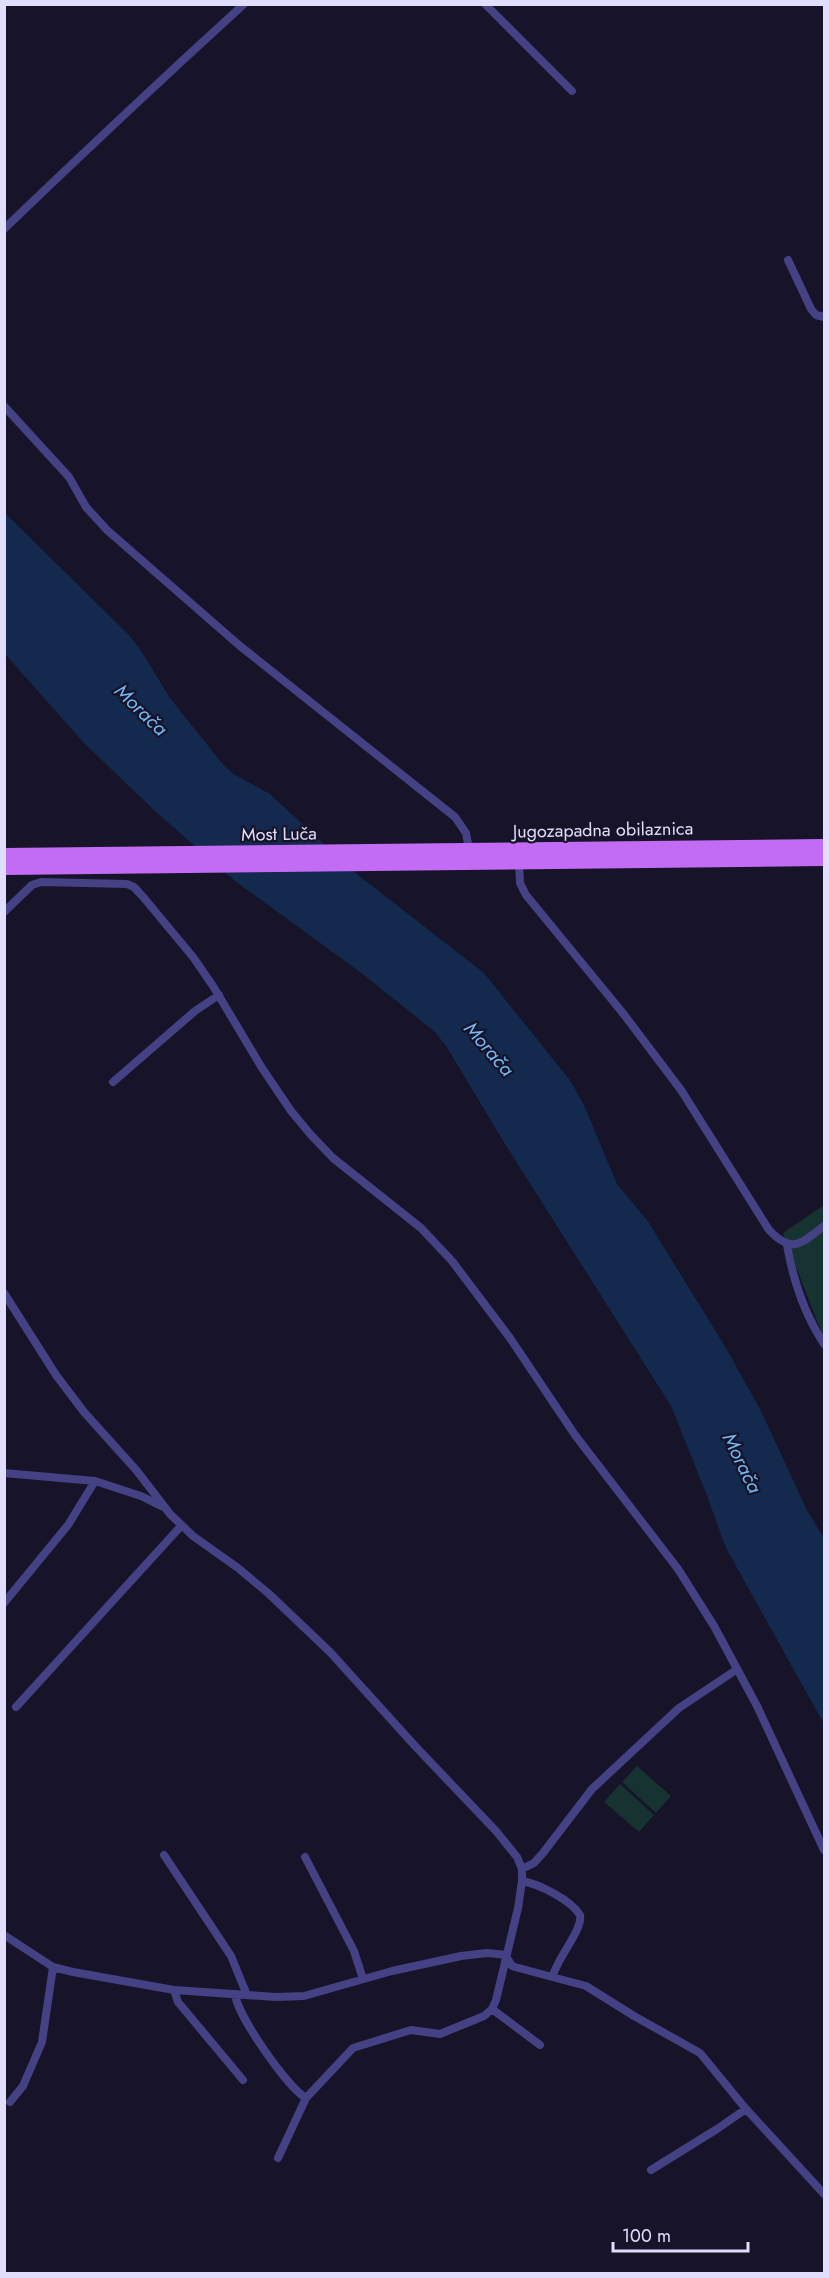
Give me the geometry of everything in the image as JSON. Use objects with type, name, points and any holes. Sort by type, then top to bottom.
[{"type":"main road","name":"Jugozapadna obilaznica","points":[[382,857],[468,849],[825,846]]},
{"type":"main road","points":[[4,855],[177,860]]},
{"type":"main road","name":"Jugozapadna obilaznica","points":[[382,857],[519,862],[825,859]]},
{"type":"main road","name":"Most Luča","points":[[177,860],[382,857]]},
{"type":"main road","points":[[4,868],[177,860]]},
{"type":"street","points":[[4,229],[193,49],[244,4]]},
{"type":"street","points":[[485,4],[572,91]]},
{"type":"street","points":[[788,260],[811,309],[816,315],[825,317]]},
{"type":"street","points":[[4,406],[69,477],[86,507],[107,530],[240,646],[455,817],[466,833],[468,849]]},
{"type":"street","points":[[519,862],[520,883],[526,895],[622,1012],[681,1090],[769,1230],[787,1245],[803,1241],[825,1226]]},
{"type":"street","points":[[4,912],[36,883],[127,884],[134,887],[144,898],[179,940],[219,995],[262,1068],[310,1135],[333,1158],[421,1228],[460,1272],[510,1338],[575,1435],[685,1579],[714,1626],[769,1730],[825,1850]]},
{"type":"street","points":[[113,1082],[195,1011],[219,995]]},
{"type":"street","points":[[787,1245],[802,1301],[825,1344]]},
{"type":"street","points":[[4,1293],[38,1350],[84,1412],[137,1471],[181,1526],[245,1574],[297,1619],[330,1652],[409,1740],[496,1831],[517,1857],[522,1869],[522,1881],[496,2000],[492,2009],[484,2016],[440,2034],[411,2030],[358,2045],[342,2058],[306,2098],[278,2158]]},
{"type":"street","points":[[4,1473],[95,1481],[141,1496],[164,1507]]},
{"type":"street","points":[[4,1603],[68,1525],[95,1481]]},
{"type":"street","points":[[16,1707],[181,1526]]},
{"type":"street","points":[[522,1869],[534,1863],[543,1854],[592,1789],[667,1718],[691,1699],[736,1670]]},
{"type":"street","points":[[164,1855],[231,1956],[247,1995]]},
{"type":"street","points":[[305,1857],[350,1943],[363,1979]]},
{"type":"street","points":[[522,1881],[544,1888],[573,1906],[580,1915],[579,1925],[557,1962],[553,1976]]},
{"type":"street","points":[[4,1935],[53,1967],[73,1972],[174,1990],[276,1997],[304,1996],[392,1971],[478,1953],[506,1955]]},
{"type":"street","points":[[506,1955],[512,1966],[590,1988],[634,2016],[689,2046],[707,2061],[746,2109],[825,2194]]},
{"type":"street","points":[[10,2103],[23,2086],[42,2042],[53,1967]]},
{"type":"street","points":[[174,1990],[176,2001],[243,2080]]},
{"type":"street","points":[[235,1994],[242,2013],[276,2067],[292,2088],[306,2098]]},
{"type":"street","points":[[492,2009],[540,2045]]},
{"type":"street","points":[[651,2170],[746,2109]]},
{"type":"green space","points":[[824,1205],[824,1339],[783,1233]]},
{"type":"green space","points":[[637,1766],[671,1796],[656,1813],[622,1782]]},
{"type":"green space","points":[[620,1784],[654,1815],[639,1832],[604,1802]]},
{"type":"water","name":"Morača","points":[[4,512],[129,635],[170,698],[221,762],[232,773],[270,794],[353,871],[484,973],[569,1079],[584,1105],[617,1184],[647,1220],[726,1348],[761,1411],[807,1510],[824,1539],[824,1724],[726,1548],[671,1406],[505,1144],[446,1046],[435,1032],[360,972],[235,881],[156,812],[84,743],[5,654]]}]
